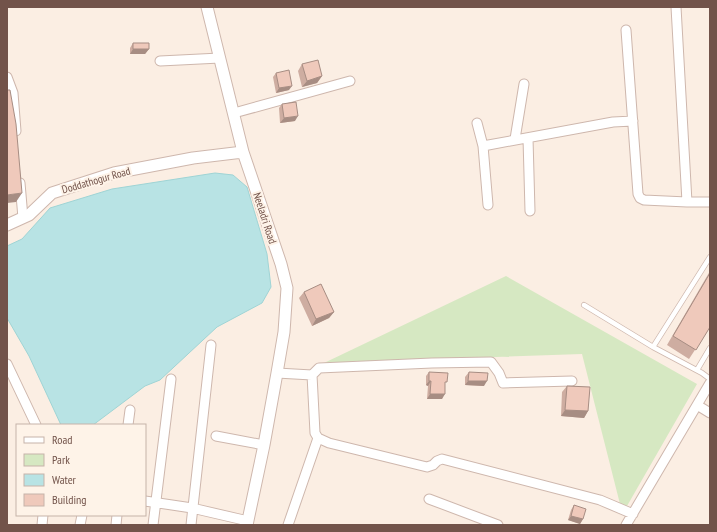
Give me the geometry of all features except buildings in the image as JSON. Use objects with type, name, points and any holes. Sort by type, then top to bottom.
[{"type":"street","name":"Neeladri Road","points":[[207,7],[243,152],[281,264],[287,288],[284,332],[264,445],[247,523]]},
{"type":"street","points":[[676,7],[687,202]]},
{"type":"street","points":[[626,30],[636,184],[638,194],[640,198],[644,200],[710,202]]},
{"type":"street","points":[[160,61],[220,58]]},
{"type":"street","points":[[7,77],[13,93],[17,140]]},
{"type":"street","points":[[234,113],[350,81]]},
{"type":"street","points":[[515,139],[524,84]]},
{"type":"street","points":[[483,146],[613,122],[633,121]]},
{"type":"street","points":[[478,123],[483,146],[488,205]]},
{"type":"street","points":[[528,138],[530,210]]},
{"type":"street","name":"Doddathogur Road","points":[[7,225],[29,215],[52,194],[114,173],[193,158],[243,152]]},
{"type":"street","points":[[19,171],[23,218]]},
{"type":"street","points":[[190,525],[211,345]]},
{"type":"street","points":[[572,381],[503,382],[500,373],[491,362],[319,368],[312,375],[315,433],[318,438],[329,443],[427,467],[442,459],[600,500],[633,514]]},
{"type":"street","points":[[7,364],[36,424]]},
{"type":"street","points":[[277,372],[312,375]]},
{"type":"street","points":[[154,525],[171,379]]},
{"type":"street","points":[[626,525],[710,384]]},
{"type":"street","points":[[697,405],[710,413]]},
{"type":"street","points":[[128,424],[130,410]]},
{"type":"street","points":[[216,436],[264,445]]},
{"type":"street","points":[[288,525],[318,438]]},
{"type":"street","points":[[429,499],[498,525]]},
{"type":"street","points":[[146,501],[192,508],[247,523]]},
{"type":"lane","points":[[653,347],[710,257]]},
{"type":"lane","points":[[584,304],[653,347],[697,370],[710,379]]},
{"type":"lane","points":[[697,370],[710,348]]},
{"type":"green space","points":[[506,276],[697,384],[627,506],[620,504],[582,354],[324,363]]},
{"type":"water","points":[[215,173],[233,175],[247,187],[267,254],[271,287],[262,303],[217,327],[160,380],[145,386],[94,424],[61,424],[29,356],[7,318],[7,246],[22,239],[50,208],[112,189]]}]
